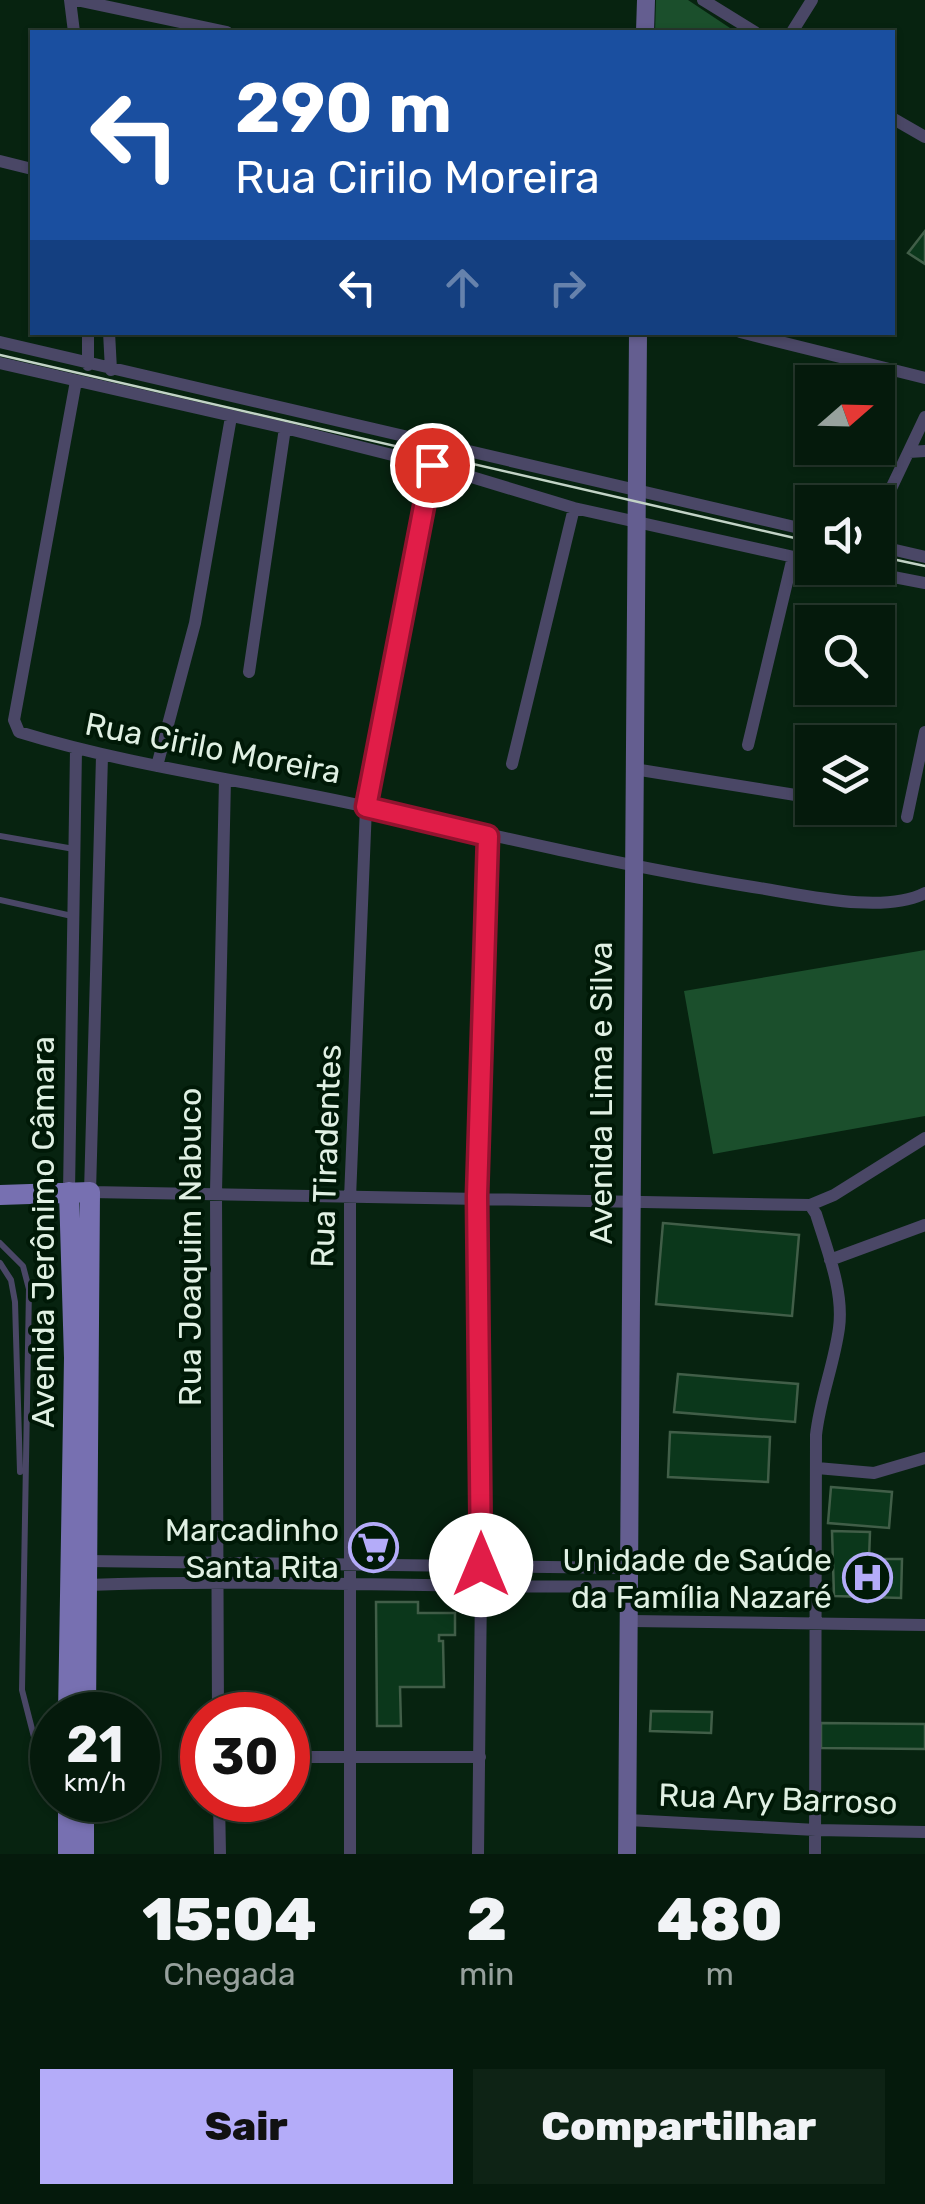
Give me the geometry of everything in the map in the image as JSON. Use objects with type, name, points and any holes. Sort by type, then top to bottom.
[{"type":"main road","points":[[645,30],[646,0]]},
{"type":"main road","name":"Avenida Lima e Silva","points":[[627,1854],[632,867],[640,524],[638,335]]},
{"type":"main road","name":"Avenida Jerônimo Câmara","points":[[68,1692],[74,1358],[69,1192]]},
{"type":"main road","points":[[0,1194],[90,1192]]},
{"type":"main road","name":"Avenida Jerônimo Câmara","points":[[86,1692],[90,1192]]},
{"type":"main road","points":[[68,1822],[68,1854]]},
{"type":"main road","points":[[84,1822],[84,1854]]},
{"type":"street","points":[[74,30],[73,0],[217,30]]},
{"type":"street","points":[[703,0],[752,30]]},
{"type":"street","points":[[793,30],[812,0]]},
{"type":"street","points":[[895,120],[925,137]]},
{"type":"street","points":[[0,161],[30,168]]},
{"type":"street","points":[[88,335],[88,365]]},
{"type":"street","points":[[109,335],[111,370]]},
{"type":"street","points":[[752,335],[925,378]]},
{"type":"street","points":[[0,342],[795,526]]},
{"type":"street","points":[[0,363],[432,465],[574,508],[795,557]]},
{"type":"street","name":"Rua Cirilo Moreira","points":[[76,381],[14,723],[20,732],[102,756],[366,807],[632,867],[828,899],[892,902],[925,894]]},
{"type":"street","points":[[157,766],[195,624],[231,417]]},
{"type":"street","points":[[893,485],[925,417]]},
{"type":"street","points":[[249,672],[285,428]]},
{"type":"street","points":[[909,452],[925,451]]},
{"type":"street","name":"Rua Tiradentes","points":[[350,1854],[350,1198],[366,807],[432,465]]},
{"type":"street","points":[[512,764],[574,508]]},
{"type":"street","points":[[895,550],[925,557]]},
{"type":"street","points":[[748,745],[792,556]]},
{"type":"street","points":[[895,577],[925,583]]},
{"type":"street","points":[[908,817],[925,732]]},
{"type":"street","name":"Avenida Jerônimo Câmara","points":[[69,1192],[76,749]]},
{"type":"street","name":"Avenida Jerônimo Câmara","points":[[90,1192],[102,756]]},
{"type":"street","points":[[634,769],[795,795]]},
{"type":"street","name":"Rua Joaquim Nabuco","points":[[218,1692],[216,1192],[225,779]]},
{"type":"street","points":[[478,1854],[481,1565],[477,1196],[488,836]]},
{"type":"street","points":[[90,1192],[810,1205],[834,1195],[909,1144],[925,1138]]},
{"type":"street","points":[[810,1205],[830,1260],[839,1325],[819,1405],[816,1468],[815,1854]]},
{"type":"street","points":[[830,1260],[925,1225]]},
{"type":"street","points":[[816,1468],[874,1473],[925,1458]]},
{"type":"street","points":[[87,1561],[481,1565],[630,1576]]},
{"type":"street","points":[[87,1585],[218,1580],[481,1588],[630,1576]]},
{"type":"street","points":[[631,1621],[925,1625]]},
{"type":"street","points":[[310,1758],[480,1756]]},
{"type":"street","name":"Rua Ary Barroso","points":[[628,1820],[925,1832]]},
{"type":"street","points":[[219,1822],[220,1854]]},
{"type":"lane","points":[[0,836],[76,849]]},
{"type":"lane","points":[[0,900],[75,917]]},
{"type":"lane","points":[[0,1243],[22,1266],[29,1289],[23,1578]]},
{"type":"lane","points":[[0,1264],[10,1280],[15,1302],[26,1713],[30,1725]]},
{"type":"green space","points":[[656,0],[688,0],[733,30],[655,30]]},
{"type":"green space","points":[[925,950],[925,1116],[713,1154],[684,991]]},
{"type":"building","points":[[925,231],[925,264],[908,253]]},
{"type":"building","points":[[663,1223],[799,1235],[792,1316],[656,1304]]},
{"type":"building","points":[[678,1374],[798,1384],[795,1422],[674,1412]]},
{"type":"building","points":[[670,1432],[770,1437],[768,1482],[668,1477]]},
{"type":"building","points":[[831,1487],[892,1492],[889,1528],[828,1523]]},
{"type":"building","name":"Unidade de Saúde da Família Nazaré","points":[[832,1531],[870,1532],[869,1559],[902,1559],[901,1598],[834,1596]]},
{"type":"building","points":[[376,1602],[418,1602],[418,1613],[455,1613],[455,1635],[439,1635],[439,1641],[443,1641],[444,1687],[400,1687],[401,1726],[377,1726]]},
{"type":"building","points":[[651,1711],[712,1712],[711,1733],[650,1731]]},
{"type":"building","points":[[821,1723],[925,1724],[925,1749],[821,1748]]},
{"type":"tram line","points":[[0,355],[795,538]]},
{"type":"tram line","points":[[895,560],[925,566]]},
{"type":"place","name":"Marcadinho Santa Rita","points":[[374,1548]]},
{"type":"place","name":"Unidade de Saúde da Família Nazaré","points":[[867,1578]]},
{"type":"route","points":[[432,465],[376,738],[366,807],[488,836],[477,1196],[481,1565]]}]
